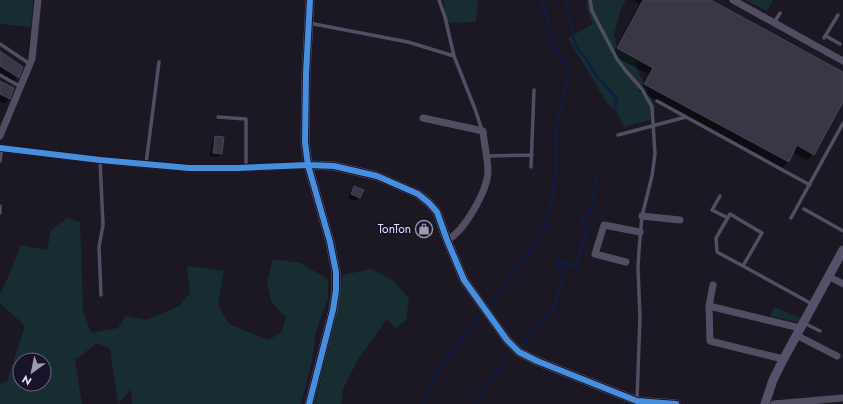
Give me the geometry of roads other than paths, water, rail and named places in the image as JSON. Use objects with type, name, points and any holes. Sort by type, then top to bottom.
[{"type":"street","points":[[0,136],[30,64],[34,48],[38,0]]},
{"type":"street","points":[[309,404],[333,310],[336,290],[336,272],[330,242],[308,165],[305,135],[306,74],[310,0]]},
{"type":"street","points":[[733,0],[843,61]]},
{"type":"street","points":[[423,118],[483,132],[488,173],[478,203],[454,236],[447,240]]},
{"type":"street","points":[[1,148],[100,160],[189,168],[246,168],[308,165],[334,166],[377,176],[418,194],[437,212],[464,280],[507,340],[519,352],[637,403],[676,404]]},
{"type":"street","points":[[642,216],[680,220]]},
{"type":"street","points":[[626,262],[595,254],[604,225],[640,232]]},
{"type":"street","points":[[765,404],[772,380],[843,250]]},
{"type":"street","points":[[828,276],[843,284]]},
{"type":"street","points":[[712,285],[709,306],[710,341],[783,360]]},
{"type":"street","points":[[709,306],[800,328],[837,356]]},
{"type":"street","points":[[774,404],[843,398]]},
{"type":"lane","points":[[439,0],[445,17],[454,56],[483,132]]},
{"type":"lane","points":[[590,0],[592,11],[617,59],[642,89],[652,107],[655,154],[652,176],[642,216],[638,268],[640,317],[637,403]]},
{"type":"lane","points":[[774,23],[780,13]]},
{"type":"lane","points":[[838,15],[825,37],[840,44]]},
{"type":"lane","points":[[308,22],[408,42],[454,56]]},
{"type":"lane","points":[[0,44],[30,64]]},
{"type":"lane","points":[[146,164],[159,62]]},
{"type":"lane","points":[[0,75],[21,87]]},
{"type":"lane","points":[[531,167],[534,90]]},
{"type":"lane","points":[[658,101],[810,185]]},
{"type":"lane","points":[[218,117],[246,119],[246,168]]},
{"type":"lane","points":[[618,135],[686,117]]},
{"type":"lane","points":[[791,218],[843,123]]},
{"type":"lane","points":[[0,161],[1,148]]},
{"type":"lane","points":[[486,156],[532,155]]},
{"type":"lane","points":[[100,160],[103,224],[99,247],[101,295]]},
{"type":"lane","points":[[720,196],[712,210],[728,218]]},
{"type":"lane","points":[[0,206],[0,213]]},
{"type":"lane","points":[[804,209],[843,231]]},
{"type":"lane","points":[[743,266],[762,233],[730,214],[716,238],[717,252],[813,305]]},
{"type":"lane","points":[[800,328],[820,331]]},
{"type":"waterway","points":[[488,306],[535,245],[544,229],[551,208],[557,159],[555,134],[569,73],[557,51],[542,0]]},
{"type":"waterway","points":[[566,0],[576,46],[587,60],[595,74],[617,99],[615,111]]},
{"type":"waterway","points":[[522,345],[540,321],[553,310],[565,269],[557,266],[559,261],[576,266],[588,225],[581,223],[583,218],[591,212],[597,175]]},
{"type":"waterway","points":[[424,404],[433,379],[448,356],[479,317]]},
{"type":"waterway","points":[[474,404],[509,355]]},
{"type":"place","name":"TonTon","points":[[424,229]]}]
